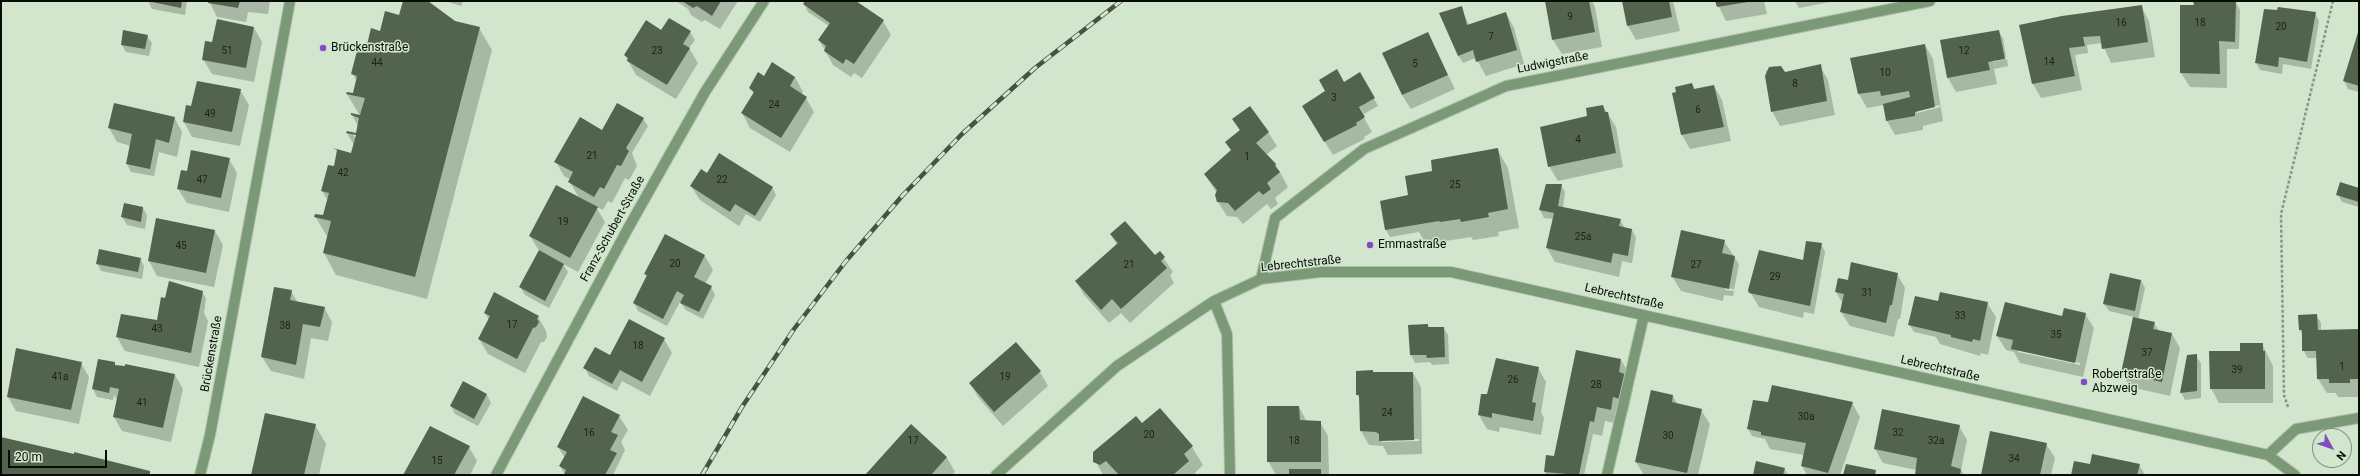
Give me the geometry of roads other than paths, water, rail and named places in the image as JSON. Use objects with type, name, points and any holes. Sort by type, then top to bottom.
[{"type":"street","name":"Brückenstraße","points":[[200,475],[210,435],[290,1]]},
{"type":"street","name":"Franz-Schubert-Straße","points":[[496,475],[626,232],[705,92],[764,1]]},
{"type":"street","name":"Ludwigstraße","points":[[1261,279],[1274,218],[1364,149],[1506,86],[1930,1]]},
{"type":"street","name":"Lebrechtstraße","points":[[996,475],[1117,366],[1214,300],[1261,279],[1321,272],[1451,272],[2268,456],[2295,475]]},
{"type":"street","points":[[1214,300],[1227,334],[1230,475]]},
{"type":"street","points":[[1606,475],[1644,315]]},
{"type":"street","points":[[2268,456],[2296,428],[2359,418]]},
{"type":"railway","points":[[702,475],[742,407],[794,329],[846,261],[903,195],[962,134],[1035,68],[1121,1]]},
{"type":"place","name":"Brückenstraße","points":[[323,48]]},
{"type":"place","name":"Emmastraße","points":[[1370,245]]},
{"type":"place","name":"Robertstraße Abzweig","points":[[2084,382]]}]
